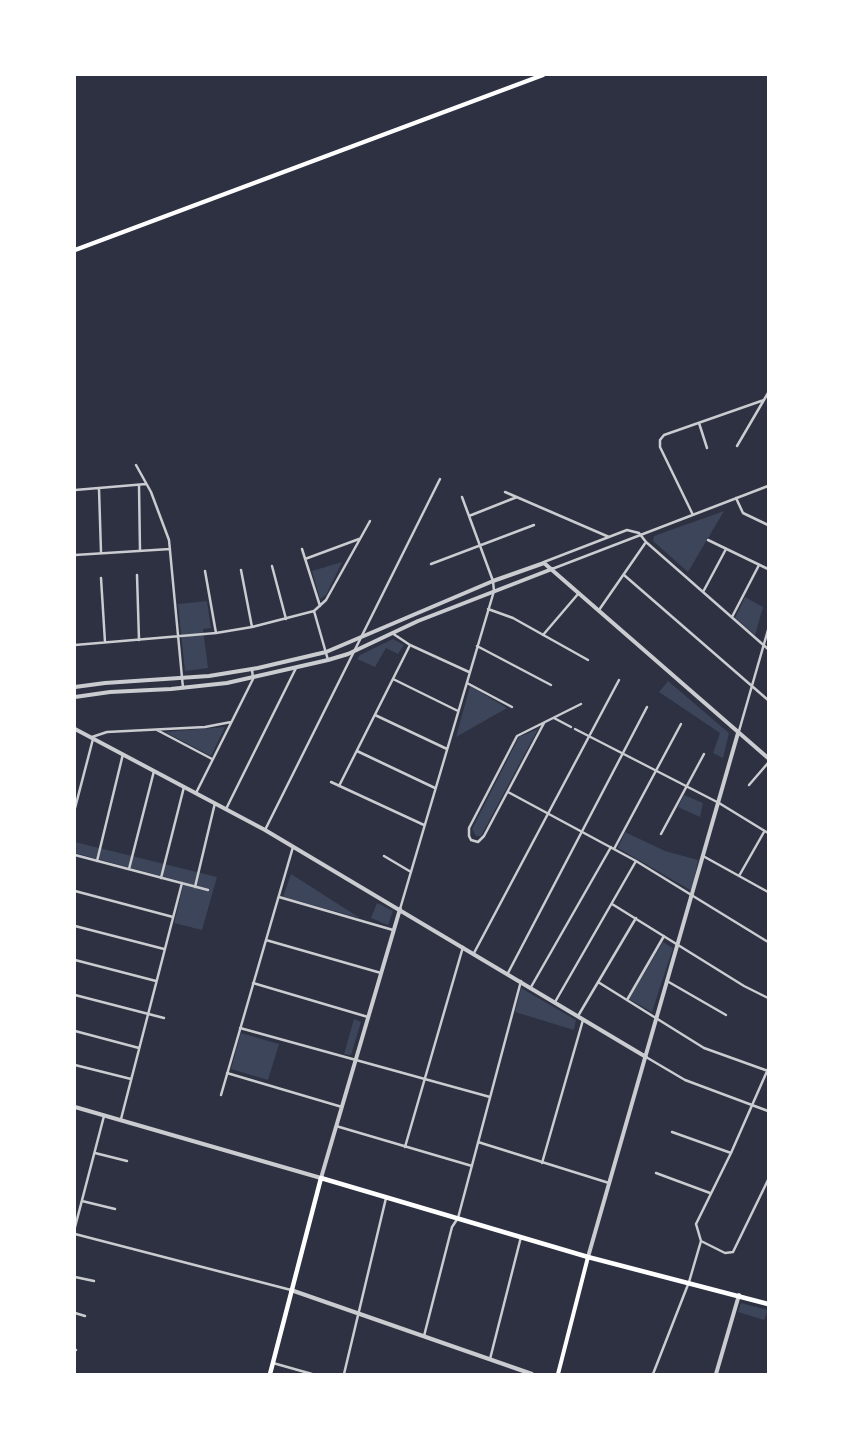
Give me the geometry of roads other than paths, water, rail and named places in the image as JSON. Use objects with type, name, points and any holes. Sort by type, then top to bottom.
[{"type":"main road","points":[[75,250],[543,75]]},
{"type":"main road","points":[[270,1374],[321,1178],[588,1257],[768,1304]]},
{"type":"main road","points":[[558,1374],[588,1257]]},
{"type":"street","points":[[737,446],[768,393]]},
{"type":"street","points":[[693,515],[660,447],[660,440],[664,435],[764,400]]},
{"type":"street","points":[[699,423],[707,448]]},
{"type":"street","points":[[136,465],[166,532],[170,549],[183,688]]},
{"type":"street","points":[[265,830],[440,479]]},
{"type":"street","points":[[75,490],[146,484]]},
{"type":"street","points":[[139,486],[140,551]]},
{"type":"street","points":[[75,697],[110,692],[183,688],[253,678],[328,660],[355,651],[392,633],[494,591],[768,486]]},
{"type":"street","points":[[99,488],[101,552]]},
{"type":"street","points":[[506,492],[609,537]]},
{"type":"street","points":[[75,1106],[321,1178],[494,591],[493,581],[462,497]]},
{"type":"street","points":[[469,516],[517,497]]},
{"type":"street","points":[[736,498],[743,513],[768,525]]},
{"type":"street","points":[[75,645],[177,638],[216,633],[252,627],[314,611],[326,600],[370,521]]},
{"type":"street","points":[[431,564],[534,525]]},
{"type":"street","points":[[75,687],[105,683],[182,679],[252,669],[326,652],[493,581],[629,529],[641,535],[646,542],[768,649]]},
{"type":"street","points":[[305,559],[360,538]]},
{"type":"street","points":[[708,540],[768,569]]},
{"type":"street","points":[[599,612],[646,542]]},
{"type":"street","points":[[75,555],[170,549]]},
{"type":"street","points":[[302,549],[320,606]]},
{"type":"street","points":[[704,592],[726,549]]},
{"type":"street","points":[[544,562],[578,594],[768,758]]},
{"type":"street","points":[[732,617],[759,565]]},
{"type":"street","points":[[272,566],[286,619]]},
{"type":"street","points":[[241,570],[252,627]]},
{"type":"street","points":[[205,571],[216,633]]},
{"type":"street","points":[[137,575],[139,640]]},
{"type":"street","points":[[624,575],[768,700]]},
{"type":"street","points":[[101,578],[105,642]]},
{"type":"street","points":[[543,635],[578,594]]},
{"type":"street","points":[[488,609],[513,618],[588,660]]},
{"type":"street","points":[[314,611],[328,660]]},
{"type":"street","points":[[588,1257],[703,856],[720,803],[768,630]]},
{"type":"street","points":[[392,633],[410,645],[470,672]]},
{"type":"street","points":[[339,786],[410,645]]},
{"type":"street","points":[[477,646],[551,685]]},
{"type":"street","points":[[226,809],[296,668]]},
{"type":"street","points":[[196,793],[253,678],[252,669]]},
{"type":"street","points":[[393,679],[458,711]]},
{"type":"street","points":[[474,953],[619,680]]},
{"type":"street","points":[[466,682],[512,707]]},
{"type":"street","points":[[544,723],[484,836],[478,842],[471,840],[469,828],[517,736],[581,704]]},
{"type":"street","points":[[508,973],[583,833],[647,707]]},
{"type":"street","points":[[375,715],[447,749]]},
{"type":"street","points":[[554,718],[571,727]]},
{"type":"street","points":[[92,738],[108,732],[210,726],[231,722]]},
{"type":"street","points":[[614,849],[682,724]]},
{"type":"street","points":[[75,729],[293,846],[685,1080],[768,1111]]},
{"type":"street","points":[[575,729],[720,803],[766,832],[739,876]]},
{"type":"street","points":[[155,730],[213,759]]},
{"type":"street","points":[[75,808],[92,738]]},
{"type":"street","points":[[357,751],[435,788]]},
{"type":"street","points":[[97,861],[123,754]]},
{"type":"street","points":[[661,834],[704,754]]},
{"type":"street","points":[[749,785],[768,764]]},
{"type":"street","points":[[129,869],[154,771]]},
{"type":"street","points":[[331,782],[424,825]]},
{"type":"street","points":[[161,878],[185,787]]},
{"type":"street","points":[[508,792],[636,861],[768,942]]},
{"type":"street","points":[[195,887],[215,803]]},
{"type":"street","points":[[221,1095],[293,846]]},
{"type":"street","points":[[531,987],[611,847]]},
{"type":"street","points":[[75,855],[208,890]]},
{"type":"street","points":[[384,856],[411,872]]},
{"type":"street","points":[[703,856],[768,892]]},
{"type":"street","points":[[555,1002],[636,861]]},
{"type":"street","points":[[121,1119],[182,883]]},
{"type":"street","points":[[75,892],[173,917]]},
{"type":"street","points":[[279,897],[393,930]]},
{"type":"street","points":[[612,904],[744,986],[768,998]]},
{"type":"street","points":[[578,1016],[636,918]]},
{"type":"street","points":[[75,926],[164,949]]},
{"type":"street","points":[[627,1000],[665,936]]},
{"type":"street","points":[[266,940],[381,974]]},
{"type":"street","points":[[405,1147],[464,947]]},
{"type":"street","points":[[75,960],[156,981]]},
{"type":"street","points":[[424,1336],[452,1227],[458,1218],[521,981]]},
{"type":"street","points":[[667,981],[676,984],[726,1015]]},
{"type":"street","points":[[598,982],[704,1048],[768,1070],[753,1106],[696,1224],[701,1241],[689,1282],[653,1374]]},
{"type":"street","points":[[253,983],[368,1017]]},
{"type":"street","points":[[75,995],[164,1018]]},
{"type":"street","points":[[542,1163],[584,1020]]},
{"type":"street","points":[[240,1028],[490,1097]]},
{"type":"street","points":[[75,1031],[139,1048]]},
{"type":"street","points":[[75,1065],[131,1079]]},
{"type":"street","points":[[227,1073],[342,1107]]},
{"type":"street","points":[[75,1227],[104,1114]]},
{"type":"street","points":[[336,1126],[472,1166]]},
{"type":"street","points":[[672,1132],[731,1153]]},
{"type":"street","points":[[478,1142],[609,1183]]},
{"type":"street","points":[[94,1153],[127,1161]]},
{"type":"street","points":[[656,1173],[710,1193]]},
{"type":"street","points":[[701,1241],[725,1253],[733,1252],[768,1180]]},
{"type":"street","points":[[344,1374],[387,1197]]},
{"type":"street","points":[[82,1201],[115,1209]]},
{"type":"street","points":[[75,1234],[291,1290],[532,1374]]},
{"type":"street","points":[[490,1359],[521,1237]]},
{"type":"street","points":[[75,1277],[94,1282]]},
{"type":"street","points":[[716,1374],[739,1295]]},
{"type":"street","points":[[75,1314],[85,1316]]},
{"type":"street","points":[[273,1362],[312,1374]]}]
